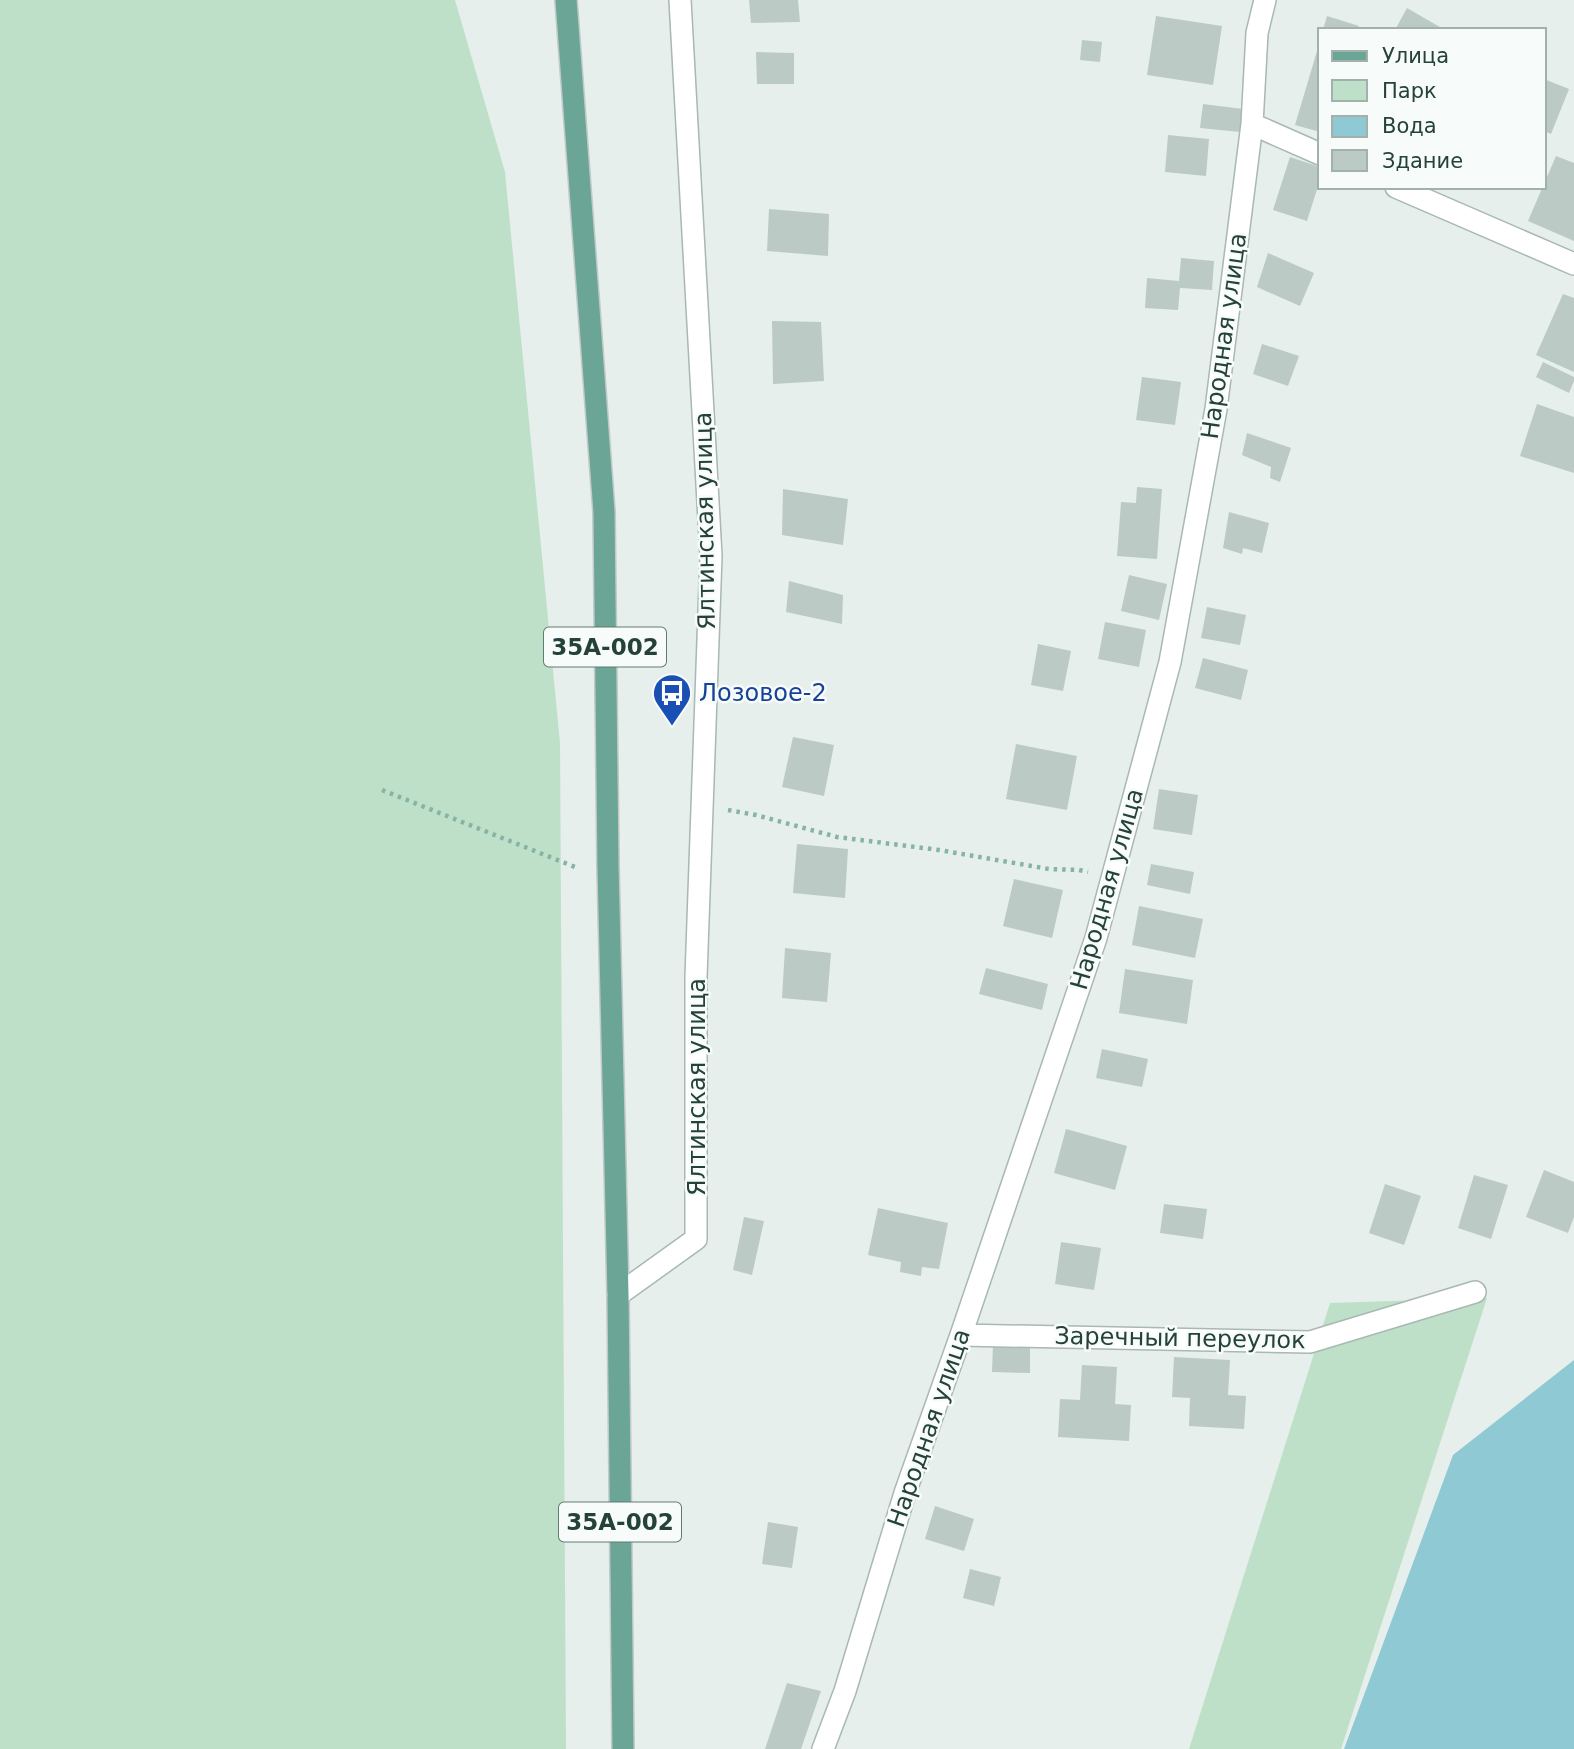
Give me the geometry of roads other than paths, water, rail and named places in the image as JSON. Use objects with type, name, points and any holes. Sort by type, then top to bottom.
[{"type":"main road","name":"35А-002","points":[[566,0],[604,512],[623,1749]]},
{"type":"street","name":"Ялтинская улица","points":[[618,1295],[696,1239],[696,978],[711,556],[680,0]]},
{"type":"street","name":"Народная улица","points":[[823,1749],[845,1691],[905,1493],[1096,938],[1170,662],[1216,409],[1252,124],[1257,33],[1265,0]]},
{"type":"street","points":[[1252,124],[1318,153]]},
{"type":"street","points":[[1401,189],[1574,264]]},
{"type":"street","name":"Заречный переулок","points":[[961,1335],[1310,1342],[1475,1292]]},
{"type":"water","points":[[1574,1360],[1574,1749],[1344,1749],[1453,1455]]},
{"type":"place","name":"Лозовое-2","points":[[672,727]]}]
